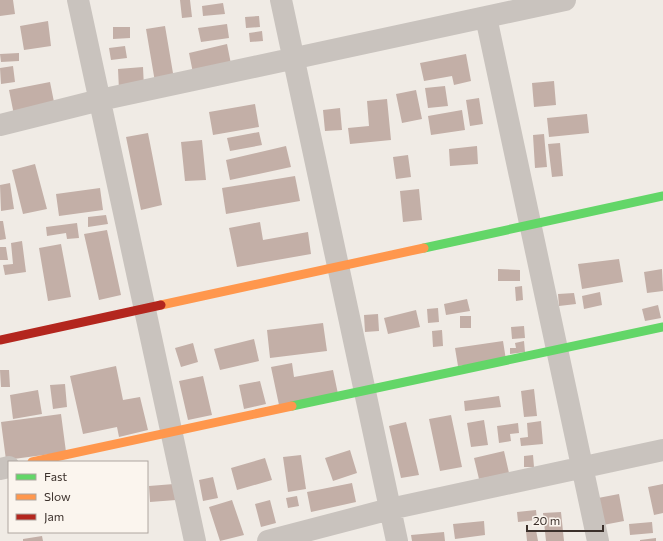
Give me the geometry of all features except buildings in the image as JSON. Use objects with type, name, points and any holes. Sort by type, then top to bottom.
[{"type":"street","points":[[78,0],[173,432],[195,541]]},
{"type":"street","points":[[281,0],[398,541]]},
{"type":"street","points":[[0,125],[100,100],[565,0]]},
{"type":"street","points":[[486,17],[598,541]]},
{"type":"street","points":[[0,340],[146,310],[663,196]]},
{"type":"street","points":[[37,461],[663,327]]},
{"type":"street","points":[[268,541],[390,509],[663,450]]},
{"type":"traffic: fast","points":[[424,248],[663,196]]},
{"type":"traffic: fast","points":[[292,406],[663,327]]},
{"type":"traffic: slow","points":[[161,305],[424,248]]},
{"type":"traffic: slow","points":[[37,461],[292,406]]},
{"type":"traffic: jam","points":[[0,340],[161,305]]}]
